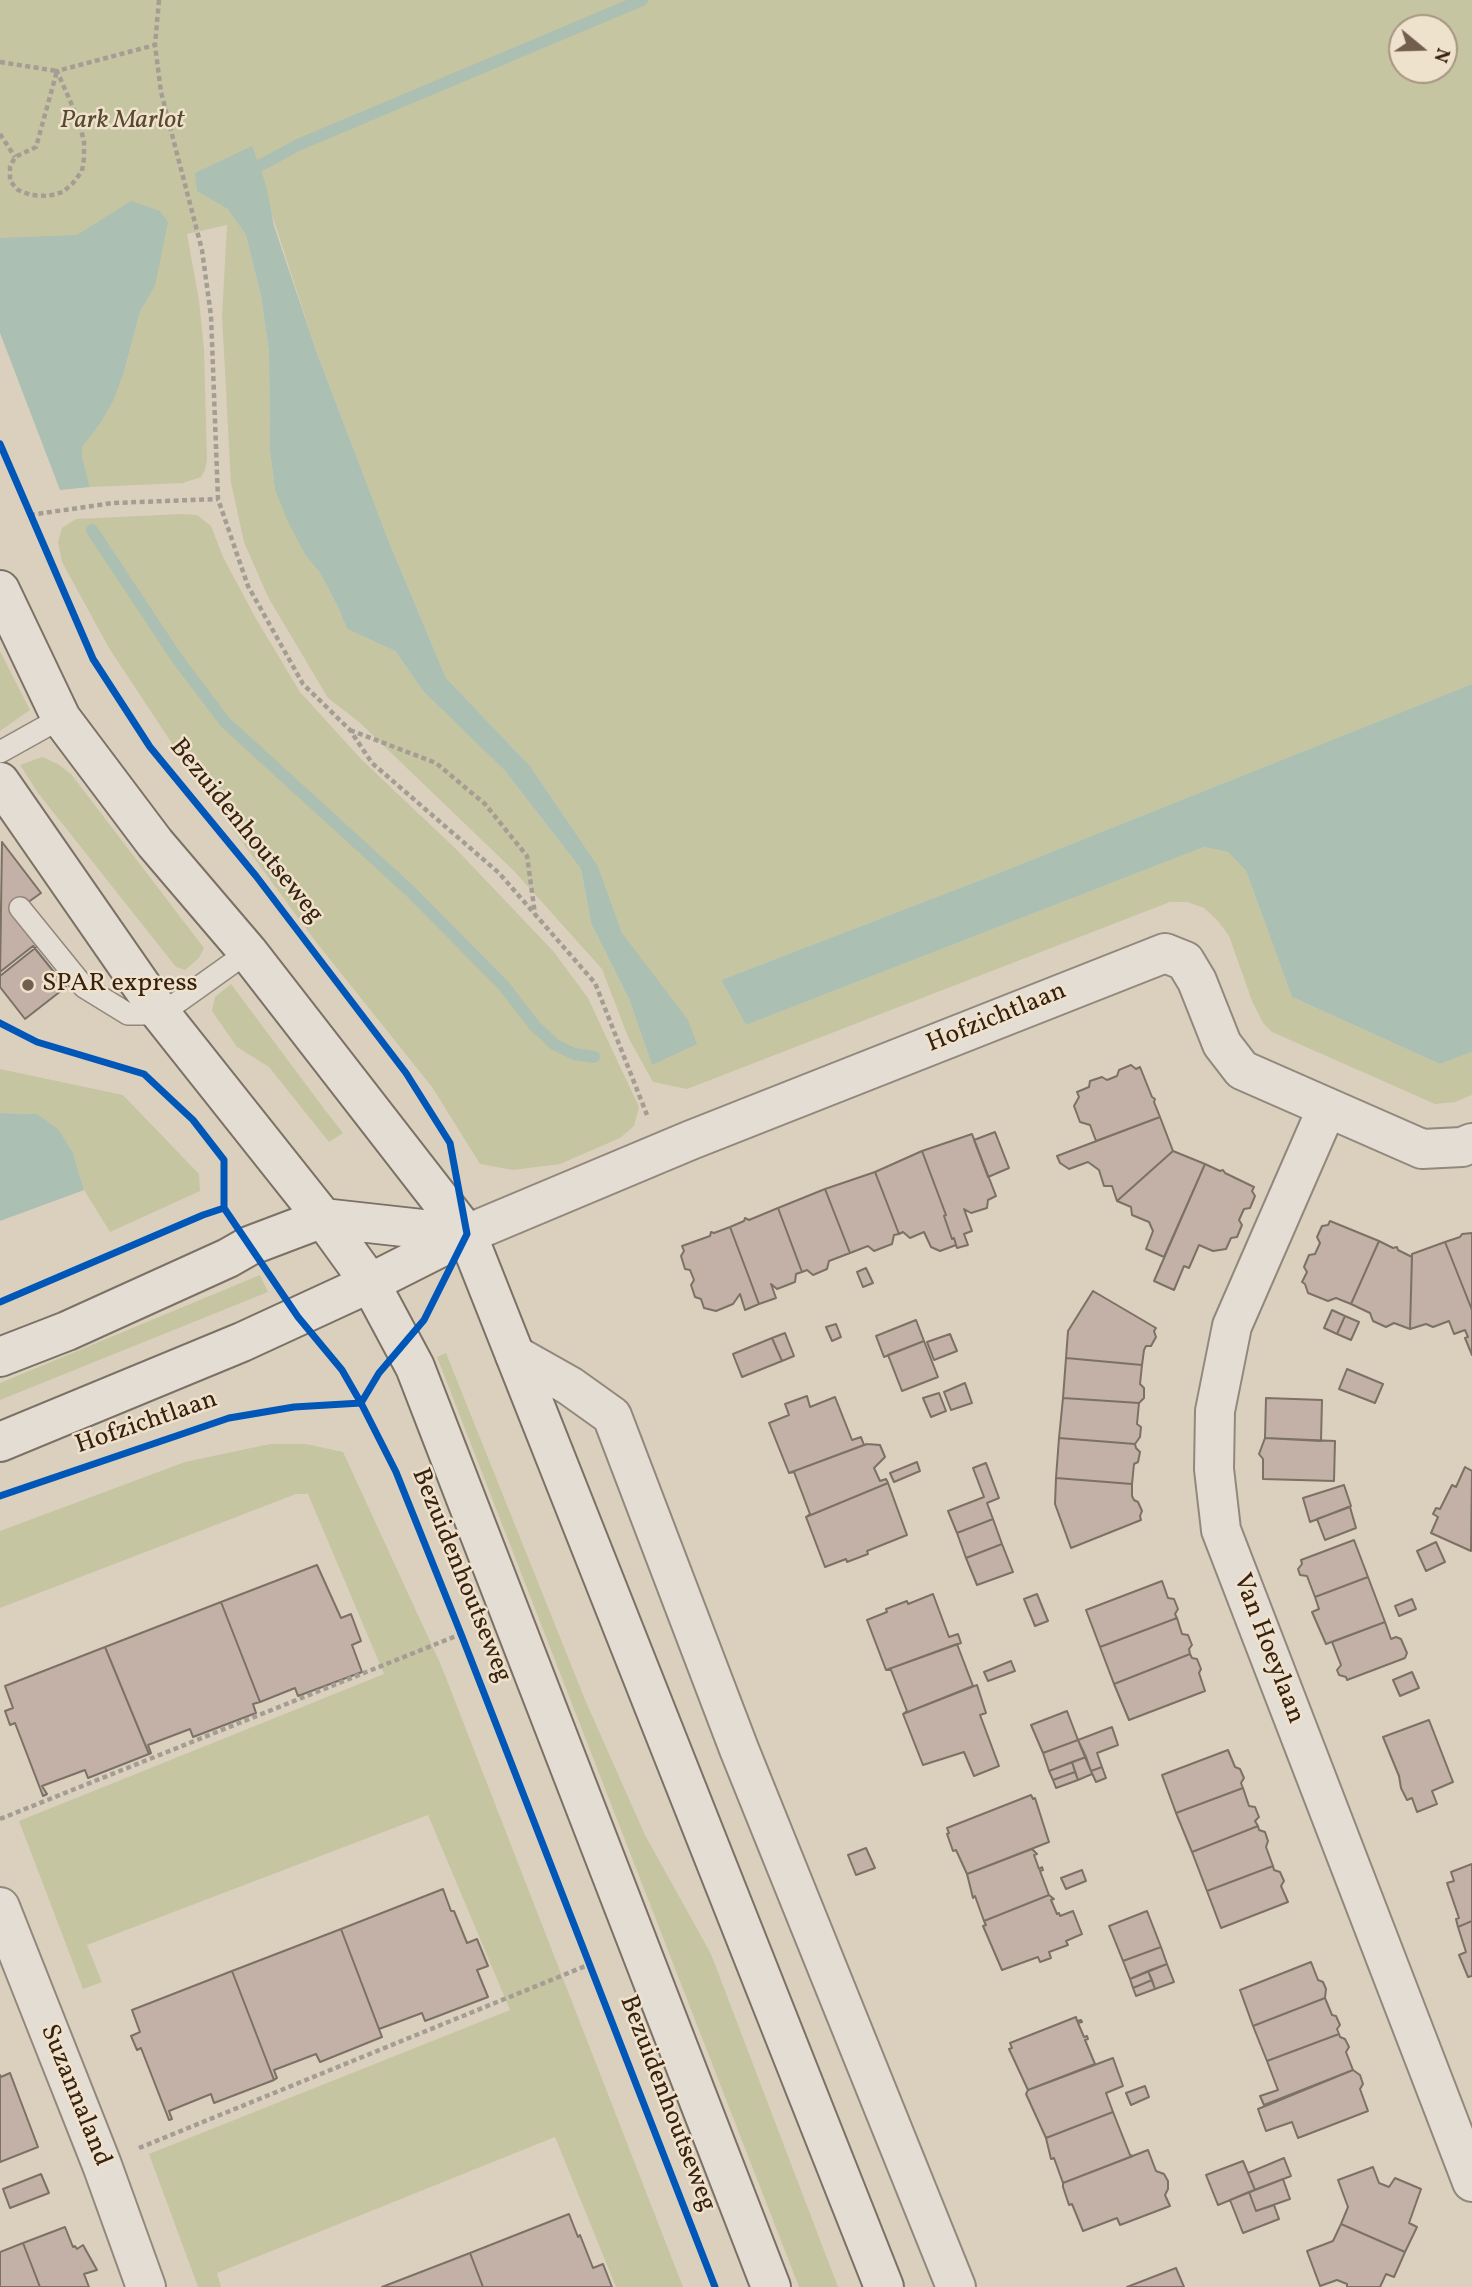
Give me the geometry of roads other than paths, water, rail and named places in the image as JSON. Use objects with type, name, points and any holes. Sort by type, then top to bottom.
[{"type":"main road","points":[[0,590],[61,718],[155,843],[248,952],[467,1234],[884,2287]]},
{"type":"main road","name":"Bezuidenhoutseweg","points":[[0,782],[161,1014],[323,1219],[370,1283],[415,1367],[771,2287]]},
{"type":"main road","name":"Hofzichtlaan","points":[[0,1442],[242,1342],[370,1283],[467,1234],[662,1152],[1166,953],[1185,961],[1197,981],[1222,1044],[1242,1070],[1422,1149],[1462,1147],[1472,1143]]},
{"type":"main road","name":"Van Hoeylaan","points":[[1327,1108],[1232,1326],[1215,1411],[1214,1469],[1222,1530],[1472,2182]]},
{"type":"main road","name":"Hofzichtlaan","points":[[0,1357],[67,1331],[249,1246],[323,1219],[467,1234]]},
{"type":"main road","points":[[515,1355],[570,1387],[612,1416],[739,1749],[956,2287]]},
{"type":"main road","name":"Suzannaland","points":[[4,1930],[102,2165],[146,2287]]},
{"type":"lane","points":[[0,752],[61,718]]},
{"type":"lane","points":[[20,908],[83,987],[128,1014],[161,1014],[248,952]]},
{"type":"waterway","points":[[259,166],[298,145],[642,0]]},
{"type":"waterway","points":[[92,530],[176,657],[225,722],[410,891],[503,985],[534,1025],[554,1044],[574,1054],[594,1057]]},
{"type":"place","name":"SPAR express","points":[[28,985]]},
{"type":"park label","name":"Park Marlot","points":[[122,122]]}]
